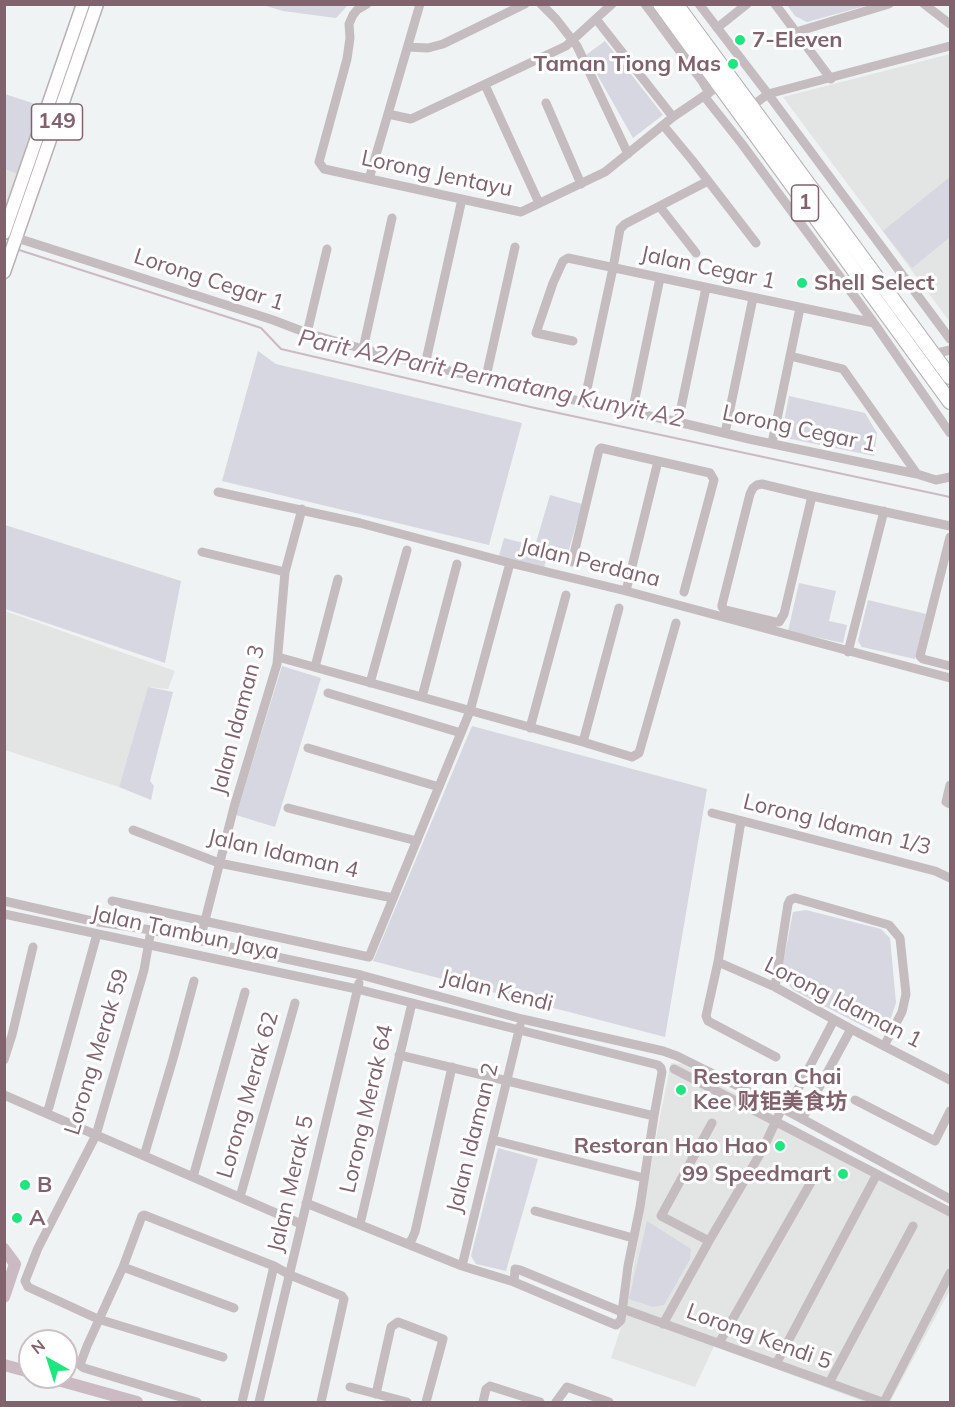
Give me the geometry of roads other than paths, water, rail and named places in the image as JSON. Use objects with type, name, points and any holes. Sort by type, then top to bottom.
[{"type":"highway","name":"1","points":[[660,4],[711,92],[896,327],[951,402]]},
{"type":"highway","name":"1","points":[[676,4],[951,377]]},
{"type":"main road","name":"149","points":[[4,233],[83,4]]},
{"type":"main road","name":"149","points":[[4,272],[97,4]]},
{"type":"street","name":"Lorong Jentayu","points":[[367,4],[357,10],[349,24],[347,59],[319,162],[324,169],[520,212],[605,172],[673,117],[711,92]]},
{"type":"street","points":[[369,179],[420,4]]},
{"type":"street","points":[[408,46],[428,48],[443,44],[525,4]]},
{"type":"street","points":[[541,4],[573,40],[628,154]]},
{"type":"street","points":[[388,114],[411,119],[566,46],[612,4]]},
{"type":"street","points":[[645,4],[711,92],[742,144],[883,335],[951,433]]},
{"type":"street","points":[[699,4],[951,339]]},
{"type":"street","points":[[717,28],[747,4]]},
{"type":"street","points":[[775,4],[831,79]]},
{"type":"street","points":[[924,4],[951,24]]},
{"type":"street","points":[[796,33],[884,5]]},
{"type":"street","points":[[596,19],[673,117]]},
{"type":"street","points":[[752,106],[768,94],[951,46]]},
{"type":"street","points":[[485,85],[539,203]]},
{"type":"street","points":[[546,103],[581,184]]},
{"type":"street","points":[[663,125],[756,243]]},
{"type":"street","points":[[584,403],[620,229],[625,224],[708,181]]},
{"type":"street","points":[[425,365],[462,199]]},
{"type":"street","points":[[660,207],[696,253]]},
{"type":"street","points":[[363,349],[392,218]]},
{"type":"street","name":"Lorong Cegar 1","points":[[16,239],[273,320],[307,333],[425,365],[486,377],[513,387],[584,403],[917,474],[936,480],[951,477]]},
{"type":"street","points":[[486,377],[515,247]]},
{"type":"street","points":[[307,333],[327,249]]},
{"type":"street","name":"Jalan Cegar 1","points":[[573,341],[536,333],[553,283],[563,261],[568,258],[874,323]]},
{"type":"street","points":[[632,413],[660,278]]},
{"type":"street","points":[[678,422],[706,288]]},
{"type":"street","points":[[725,433],[753,298]]},
{"type":"street","points":[[772,443],[800,308]]},
{"type":"street","points":[[883,335],[896,327]]},
{"type":"street","points":[[933,354],[951,350]]},
{"type":"street","points":[[790,356],[843,369],[917,474]]},
{"type":"street","points":[[572,561],[601,448],[710,473],[714,480],[684,592]]},
{"type":"street","points":[[626,591],[658,461]]},
{"type":"street","points":[[812,496],[784,614],[779,622],[725,610],[722,605],[750,494],[756,485],[762,484],[951,526]]},
{"type":"street","name":"Jalan Perdana","points":[[218,492],[360,522],[951,678]]},
{"type":"street","name":"Jalan Idaman 3","points":[[200,939],[234,807],[278,657],[285,572],[302,509]]},
{"type":"street","points":[[848,652],[884,511]]},
{"type":"street","points":[[951,537],[921,652],[921,658],[951,666]]},
{"type":"street","points":[[370,682],[406,550]]},
{"type":"street","points":[[202,552],[285,572]]},
{"type":"street","points":[[112,901],[369,957],[470,711],[510,563]]},
{"type":"street","points":[[422,697],[458,564]]},
{"type":"street","points":[[315,668],[338,579]]},
{"type":"street","points":[[530,728],[566,595]]},
{"type":"street","points":[[583,742],[619,608]]},
{"type":"street","points":[[278,657],[632,757],[639,753],[676,623]]},
{"type":"street","points":[[328,693],[461,733]]},
{"type":"street","points":[[308,748],[439,787]]},
{"type":"street","points":[[951,785],[946,802],[951,804]]},
{"type":"street","points":[[288,808],[417,841]]},
{"type":"street","name":"Lorong Idaman 1/3","points":[[712,813],[935,871],[951,878]]},
{"type":"street","points":[[741,821],[718,962],[706,1016],[708,1021],[776,1057]]},
{"type":"street","name":"Jalan Idaman 4","points":[[133,830],[219,863],[393,898]]},
{"type":"street","points":[[775,987],[790,900],[795,898],[890,925],[900,938],[906,994],[903,1012],[884,1046]]},
{"type":"street","name":"Jalan Kendi","points":[[4,901],[92,921],[200,939],[361,975],[522,1019],[663,1051],[785,1109],[951,1199]]},
{"type":"street","name":"Jalan Tambun Jaya","points":[[4,914],[357,989]]},
{"type":"street","name":"Lorong Merak 59","points":[[98,1319],[28,1287],[25,1281],[38,1248],[96,1135],[144,970],[151,930]]},
{"type":"street","points":[[46,1113],[97,934]]},
{"type":"street","points":[[4,1060],[33,947]]},
{"type":"street","name":"Lorong Idaman 1","points":[[718,962],[775,987],[951,1080]]},
{"type":"street","name":"Jalan Merak 5","points":[[259,1402],[361,975]]},
{"type":"street","points":[[144,1156],[194,981]]},
{"type":"street","name":"Jalan Kendi","points":[[357,989],[658,1065],[662,1072],[654,1116]]},
{"type":"street","points":[[193,1177],[244,992]]},
{"type":"street","name":"Lorong Merak 62","points":[[240,1197],[294,1003]]},
{"type":"street","name":"Lorong Merak 64","points":[[360,1224],[411,1003]]},
{"type":"street","name":"Jalan Idaman 2","points":[[462,1266],[522,1019]]},
{"type":"street","points":[[663,1323],[834,1020]]},
{"type":"street","points":[[802,1119],[851,1029]]},
{"type":"street","points":[[306,1203],[462,1266],[514,1282],[616,1325],[621,1320],[654,1116],[399,1055]]},
{"type":"street","points":[[408,1244],[415,1232],[453,1067]]},
{"type":"street","points":[[674,1070],[951,1212]]},
{"type":"street","points":[[4,1095],[301,1224]]},
{"type":"street","points":[[855,1100],[935,1141],[951,1111]]},
{"type":"street","points":[[709,1241],[661,1216],[712,1123]]},
{"type":"street","points":[[492,1140],[644,1178]]},
{"type":"street","points":[[776,1364],[877,1174]]},
{"type":"street","points":[[719,1343],[814,1177]]},
{"type":"street","points":[[534,1211],[633,1238]]},
{"type":"street","points":[[197,1402],[81,1366],[87,1346],[123,1267],[142,1216],[147,1215],[274,1266],[290,1275],[339,1294],[344,1299],[321,1402]]},
{"type":"street","points":[[829,1383],[913,1226]]},
{"type":"street","points":[[242,1402],[274,1266]]},
{"type":"street","points":[[123,1267],[234,1308]]},
{"type":"street","name":"Lorong Kendi 5","points":[[514,1282],[515,1269],[520,1270],[622,1310],[883,1402]]},
{"type":"street","points":[[883,1402],[951,1273]]},
{"type":"street","points":[[98,1319],[223,1357]]},
{"type":"street","points":[[376,1394],[391,1327],[398,1322],[443,1339],[426,1402]]},
{"type":"street","points":[[483,1402],[486,1389],[490,1386],[540,1402]]},
{"type":"street","points":[[350,1387],[407,1402]]},
{"type":"street","points":[[556,1402],[567,1387],[609,1402]]},
{"type":"waterway","name":"Parit A2/Parit Permatang Kunyit A2","points":[[16,249],[261,328],[281,349],[535,408],[950,497]]},
{"type":"waterway","points":[[4,1249],[15,1264],[4,1297]]},
{"type":"waterway","points":[[4,1365],[18,1369]]},
{"type":"waterway","points":[[78,1386],[137,1402]]},
{"type":"place","name":"7-Eleven","points":[[740,40]]},
{"type":"place","name":"Taman Tiong Mas","points":[[733,64]]},
{"type":"place","name":"Shell Select","points":[[802,283]]},
{"type":"place","name":"Restoran Chai Kee 财钜美食坊","points":[[681,1090]]},
{"type":"place","name":"Restoran Hao Hao","points":[[780,1146]]},
{"type":"place","name":"99 Speedmart","points":[[843,1174]]},
{"type":"place","name":"B","points":[[25,1185]]},
{"type":"place","name":"A","points":[[17,1218]]}]
